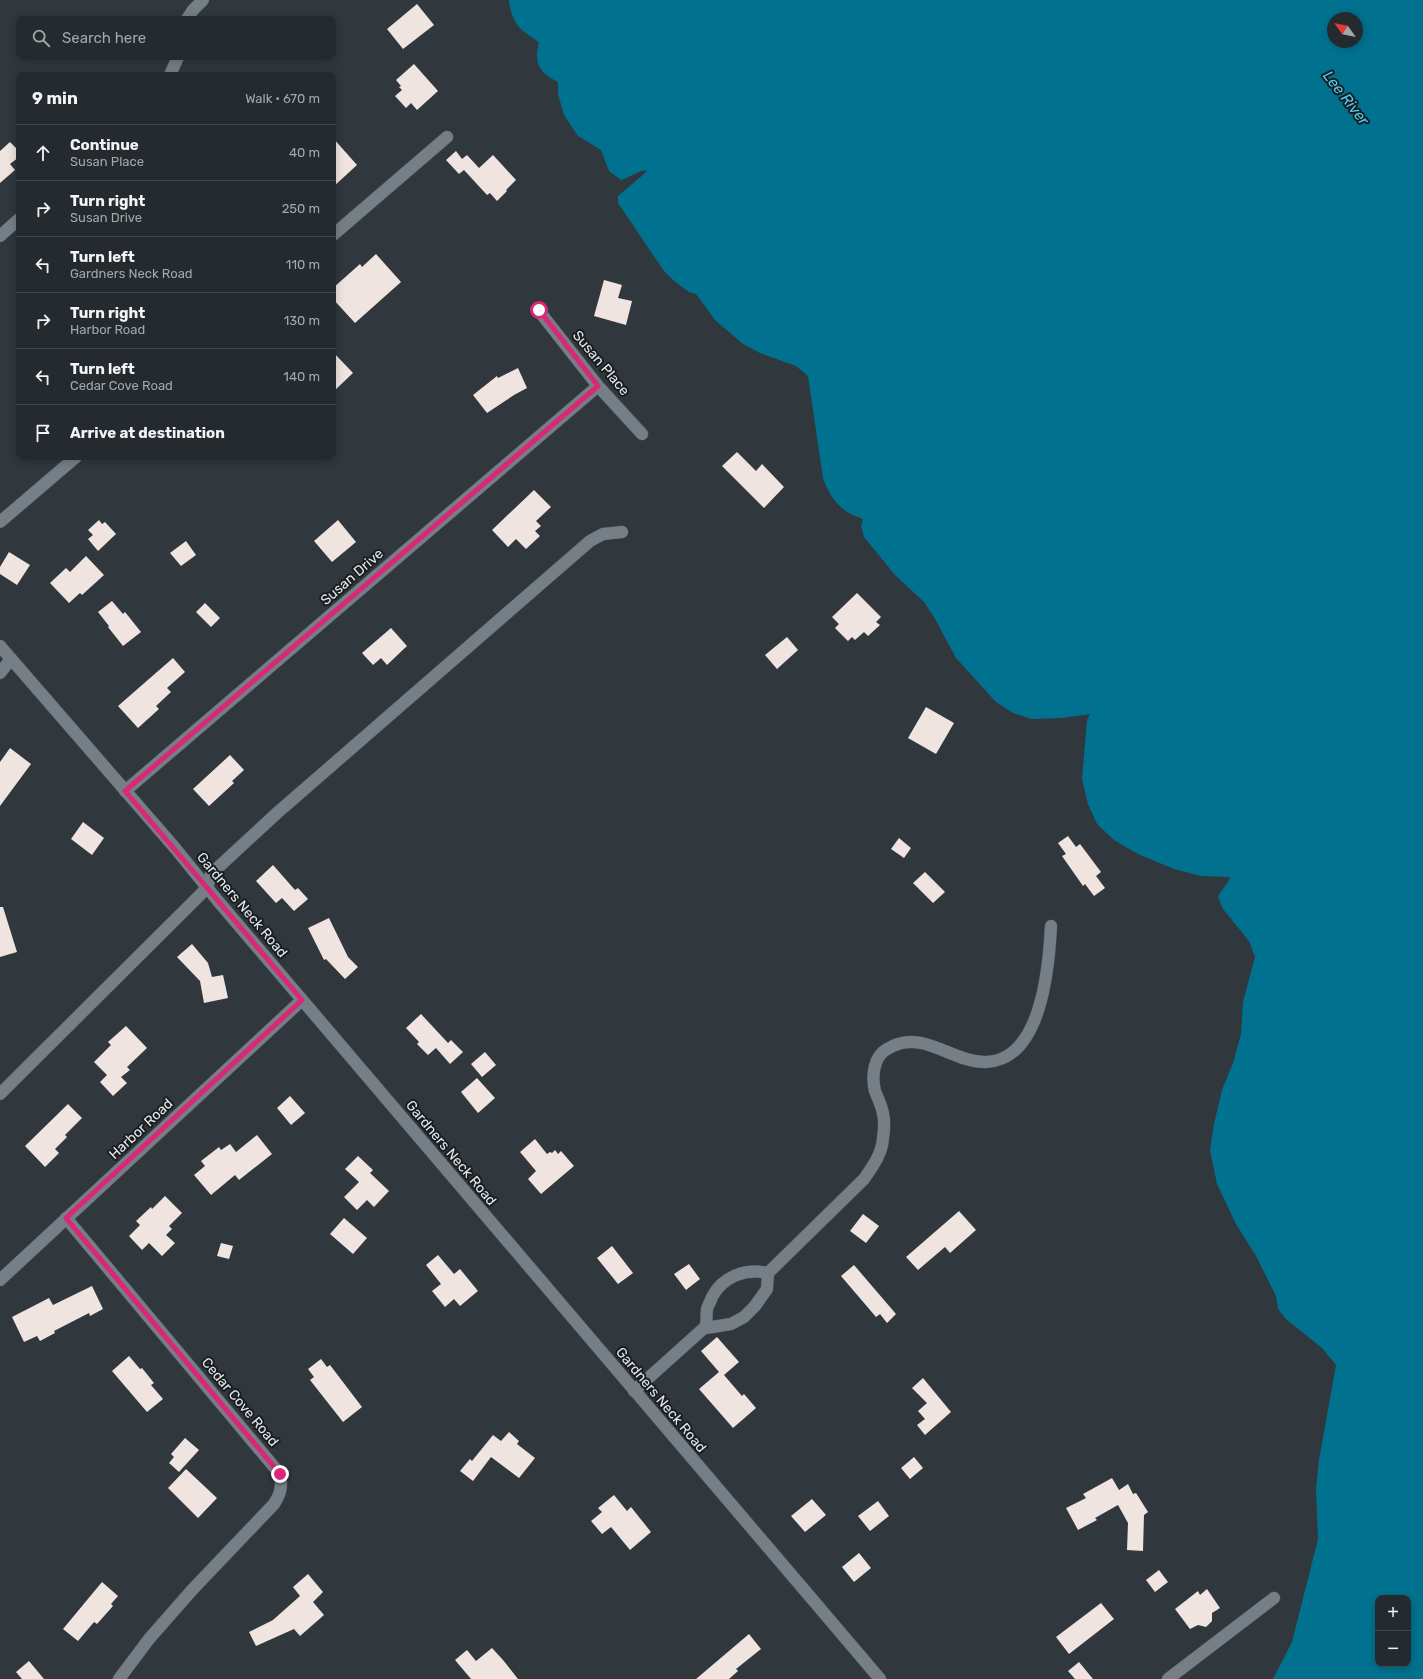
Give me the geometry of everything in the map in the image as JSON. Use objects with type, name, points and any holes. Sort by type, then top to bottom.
[{"type":"street","points":[[189,16],[202,0]]},
{"type":"street","points":[[171,72],[177,60]]},
{"type":"street","points":[[336,232],[447,137]]},
{"type":"street","points":[[0,236],[16,222]]},
{"type":"street","name":"Susan Place","points":[[539,310],[598,386],[642,434]]},
{"type":"street","name":"Susan Drive","points":[[125,791],[598,386]]},
{"type":"street","points":[[0,522],[72,460]]},
{"type":"street","points":[[0,1094],[207,888],[211,874],[271,818],[590,541],[603,534],[622,532]]},
{"type":"street","name":"Gardners Neck Road","points":[[0,646],[880,1679]]},
{"type":"street","points":[[0,673],[11,659]]},
{"type":"street","points":[[634,1391],[706,1328],[731,1324],[744,1316],[755,1306],[766,1289],[768,1273],[864,1179],[875,1163],[884,1137],[884,1114],[875,1090],[873,1075],[876,1060],[882,1052],[901,1042],[916,1042],[930,1045],[961,1058],[987,1062],[1003,1058],[1017,1048],[1026,1038],[1041,999],[1049,962],[1051,926]]},
{"type":"street","name":"Harbor Road","points":[[0,1280],[302,1000]]},
{"type":"street","name":"Cedar Cove Road","points":[[66,1218],[280,1474],[282,1485],[280,1494],[274,1504],[192,1590],[149,1639],[119,1679]]},
{"type":"street","points":[[706,1328],[707,1307],[715,1291],[727,1280],[746,1272],[758,1270],[768,1273]]},
{"type":"street","points":[[1168,1679],[1274,1598]]},
{"type":"water","name":"Lee River","points":[[509,0],[1423,0],[1423,1679],[1273,1679],[1292,1642],[1318,1539],[1316,1488],[1319,1460],[1336,1365],[1322,1348],[1286,1319],[1278,1309],[1276,1296],[1256,1256],[1236,1224],[1217,1184],[1210,1150],[1214,1124],[1222,1090],[1233,1063],[1241,1034],[1243,1002],[1255,957],[1249,941],[1223,909],[1218,897],[1230,877],[1201,876],[1174,869],[1138,854],[1114,840],[1097,824],[1088,804],[1082,779],[1087,720],[1090,714],[1062,718],[1032,719],[1013,713],[996,702],[956,658],[934,617],[924,602],[895,575],[864,537],[861,526],[863,519],[852,515],[841,508],[828,489],[823,478],[808,376],[796,366],[760,353],[743,344],[715,320],[696,294],[689,292],[664,271],[618,203],[618,196],[647,170],[621,180],[609,171],[601,150],[578,136],[564,115],[558,94],[558,82],[542,71],[540,67],[537,56],[539,43],[519,27],[512,14]]},
{"type":"building","points":[[417,4],[434,25],[403,49],[387,29]]},
{"type":"building","points":[[414,64],[438,91],[417,110],[411,103],[406,108],[395,96],[402,90],[399,87],[401,86],[396,80]]},
{"type":"building","points":[[336,141],[357,165],[336,184]]},
{"type":"building","points":[[10,142],[16,148],[16,159],[10,164],[15,170],[0,183],[0,151]]},
{"type":"building","points":[[456,151],[462,159],[467,155],[479,168],[493,155],[516,180],[497,201],[490,193],[487,195],[464,170],[459,174],[446,160]]},
{"type":"building","points":[[376,254],[401,282],[355,323],[336,302],[336,285],[360,264],[362,267]]},
{"type":"building","points":[[604,280],[622,285],[618,298],[632,301],[626,325],[594,316]]},
{"type":"building","points":[[336,355],[353,373],[336,389]]},
{"type":"building","points":[[518,368],[527,388],[487,413],[473,395],[497,376],[498,378]]},
{"type":"building","points":[[737,452],[756,471],[762,464],[784,487],[764,508],[722,466]]},
{"type":"building","points":[[534,490],[551,507],[536,521],[541,526],[535,531],[540,536],[526,549],[516,539],[508,547],[492,530]]},
{"type":"building","points":[[99,520],[102,524],[105,522],[116,534],[98,551],[88,539],[93,535],[88,530]]},
{"type":"building","points":[[338,520],[356,542],[332,562],[314,541]]},
{"type":"building","points":[[186,541],[196,555],[181,566],[170,553]]},
{"type":"building","points":[[9,552],[30,565],[17,585],[0,574],[0,567]]},
{"type":"building","points":[[86,556],[104,575],[82,595],[80,593],[69,603],[50,583],[66,568],[70,572]]},
{"type":"building","points":[[857,593],[881,617],[876,622],[880,625],[868,636],[864,632],[855,640],[852,637],[848,641],[835,628],[839,624],[832,617]]},
{"type":"building","points":[[112,601],[123,614],[125,612],[141,632],[123,646],[98,612]]},
{"type":"building","points":[[205,603],[220,618],[211,627],[196,612]]},
{"type":"building","points":[[391,628],[407,646],[387,665],[381,658],[373,665],[362,653]]},
{"type":"building","points":[[787,637],[798,650],[777,669],[765,655]]},
{"type":"building","points":[[173,658],[185,672],[167,688],[171,692],[156,706],[159,709],[138,728],[118,706]]},
{"type":"building","points":[[926,707],[954,723],[936,754],[908,738]]},
{"type":"building","points":[[10,748],[31,764],[0,806],[0,762]]},
{"type":"building","points":[[230,755],[244,770],[232,781],[234,783],[209,806],[193,789]]},
{"type":"building","points":[[83,822],[104,838],[92,855],[71,839]]},
{"type":"building","points":[[1068,836],[1076,847],[1080,844],[1101,872],[1096,876],[1105,888],[1094,896],[1085,884],[1083,886],[1062,856],[1066,854],[1058,843]]},
{"type":"building","points":[[899,838],[911,848],[904,858],[891,849]]},
{"type":"building","points":[[273,865],[295,890],[298,888],[308,899],[294,911],[282,898],[276,903],[256,881]]},
{"type":"building","points":[[925,872],[945,892],[933,903],[913,883]]},
{"type":"building","points":[[0,907],[3,907],[17,952],[0,957]]},
{"type":"building","points":[[329,918],[348,957],[358,967],[345,979],[326,959],[324,960],[308,928]]},
{"type":"building","points":[[192,944],[208,963],[212,977],[223,975],[228,998],[204,1003],[200,981],[177,957]]},
{"type":"building","points":[[421,1014],[448,1043],[451,1040],[463,1052],[450,1064],[436,1048],[428,1055],[417,1044],[419,1042],[406,1028]]},
{"type":"building","points":[[126,1026],[147,1048],[127,1067],[130,1070],[121,1077],[127,1083],[113,1096],[100,1082],[107,1075],[94,1062],[111,1045],[108,1042]]},
{"type":"building","points":[[485,1052],[496,1065],[482,1077],[471,1064]]},
{"type":"building","points":[[477,1078],[495,1098],[478,1113],[461,1092]]},
{"type":"building","points":[[290,1096],[305,1113],[291,1125],[277,1108]]},
{"type":"building","points":[[68,1104],[82,1118],[65,1135],[67,1137],[55,1149],[59,1153],[45,1167],[25,1146]]},
{"type":"building","points":[[257,1135],[272,1154],[239,1180],[235,1175],[211,1195],[194,1175],[205,1166],[201,1161],[219,1147],[221,1150],[230,1144],[236,1152]]},
{"type":"building","points":[[535,1139],[547,1154],[550,1152],[552,1153],[555,1150],[558,1154],[561,1151],[574,1166],[541,1194],[528,1179],[536,1171],[520,1152]]},
{"type":"building","points":[[358,1156],[373,1170],[370,1173],[389,1191],[374,1207],[367,1200],[357,1210],[344,1197],[359,1182],[345,1169]]},
{"type":"building","points":[[165,1196],[182,1213],[169,1226],[172,1229],[166,1235],[175,1243],[162,1256],[149,1243],[142,1250],[129,1236],[140,1225],[136,1221],[151,1207],[152,1209]]},
{"type":"building","points":[[959,1211],[976,1230],[950,1253],[945,1247],[918,1270],[906,1257]]},
{"type":"building","points":[[863,1214],[879,1226],[866,1243],[850,1231]]},
{"type":"building","points":[[344,1218],[367,1238],[353,1254],[330,1234]]},
{"type":"building","points":[[221,1243],[233,1246],[229,1259],[217,1256]]},
{"type":"building","points":[[612,1246],[633,1273],[618,1284],[597,1258]]},
{"type":"building","points":[[438,1255],[454,1274],[460,1269],[478,1291],[460,1306],[454,1299],[445,1307],[432,1291],[441,1284],[426,1265]]},
{"type":"building","points":[[689,1264],[700,1279],[686,1290],[674,1274]]},
{"type":"building","points":[[854,1265],[896,1314],[887,1323],[880,1314],[876,1317],[841,1276]]},
{"type":"building","points":[[92,1286],[103,1309],[90,1316],[89,1313],[54,1331],[55,1333],[40,1341],[37,1336],[24,1342],[12,1317],[49,1298],[53,1305]]},
{"type":"building","points":[[717,1337],[739,1362],[724,1375],[742,1396],[744,1394],[756,1408],[733,1428],[699,1389],[719,1372],[701,1351]]},
{"type":"building","points":[[129,1356],[140,1369],[142,1368],[154,1383],[151,1385],[163,1399],[147,1412],[112,1371]]},
{"type":"building","points":[[321,1359],[327,1367],[330,1365],[362,1407],[343,1422],[310,1380],[314,1377],[308,1369]]},
{"type":"building","points":[[923,1378],[951,1412],[925,1435],[917,1425],[925,1419],[918,1411],[927,1403],[912,1388]]},
{"type":"building","points":[[509,1432],[519,1441],[517,1444],[535,1458],[519,1478],[491,1457],[473,1481],[460,1471],[470,1459],[472,1461],[493,1435],[501,1441]]},
{"type":"building","points":[[185,1438],[199,1450],[179,1472],[169,1463],[174,1457],[171,1454]]},
{"type":"building","points":[[914,1457],[923,1468],[910,1479],[901,1468]]},
{"type":"building","points":[[186,1469],[217,1498],[198,1518],[168,1488]]},
{"type":"building","points":[[1112,1478],[1119,1490],[1128,1484],[1133,1494],[1136,1493],[1148,1512],[1144,1515],[1143,1551],[1127,1550],[1128,1523],[1118,1505],[1095,1518],[1097,1520],[1078,1530],[1066,1508],[1086,1498],[1083,1494]]},
{"type":"building","points":[[614,1495],[627,1511],[631,1507],[651,1532],[630,1550],[611,1527],[602,1534],[591,1521],[602,1512],[598,1508]]},
{"type":"building","points":[[812,1499],[826,1515],[805,1532],[791,1516]]},
{"type":"building","points":[[878,1501],[889,1516],[870,1531],[858,1516]]},
{"type":"building","points":[[859,1553],[871,1568],[854,1582],[842,1567]]},
{"type":"building","points":[[1159,1570],[1168,1582],[1155,1592],[1146,1580]]},
{"type":"building","points":[[308,1574],[323,1592],[313,1602],[324,1615],[300,1636],[294,1629],[256,1646],[249,1632],[273,1620],[300,1596],[293,1587]]},
{"type":"building","points":[[102,1582],[118,1596],[111,1604],[113,1606],[97,1624],[94,1622],[78,1641],[63,1629]]},
{"type":"building","points":[[1207,1589],[1220,1608],[1212,1613],[1212,1621],[1206,1627],[1198,1625],[1190,1629],[1175,1609],[1198,1591],[1200,1595]]},
{"type":"building","points":[[1101,1603],[1114,1619],[1069,1654],[1056,1637]]},
{"type":"building","points":[[749,1634],[761,1649],[736,1669],[738,1671],[729,1679],[696,1679]]},
{"type":"building","points":[[492,1648],[518,1679],[471,1679],[455,1660],[467,1650],[476,1661]]},
{"type":"building","points":[[29,1661],[44,1679],[22,1679],[16,1672]]},
{"type":"building","points":[[1079,1662],[1093,1679],[1075,1679],[1068,1671]]},
{"type":"route","points":[[280,1474],[66,1218],[302,1000],[175,848],[125,791],[598,386],[539,310]]}]
